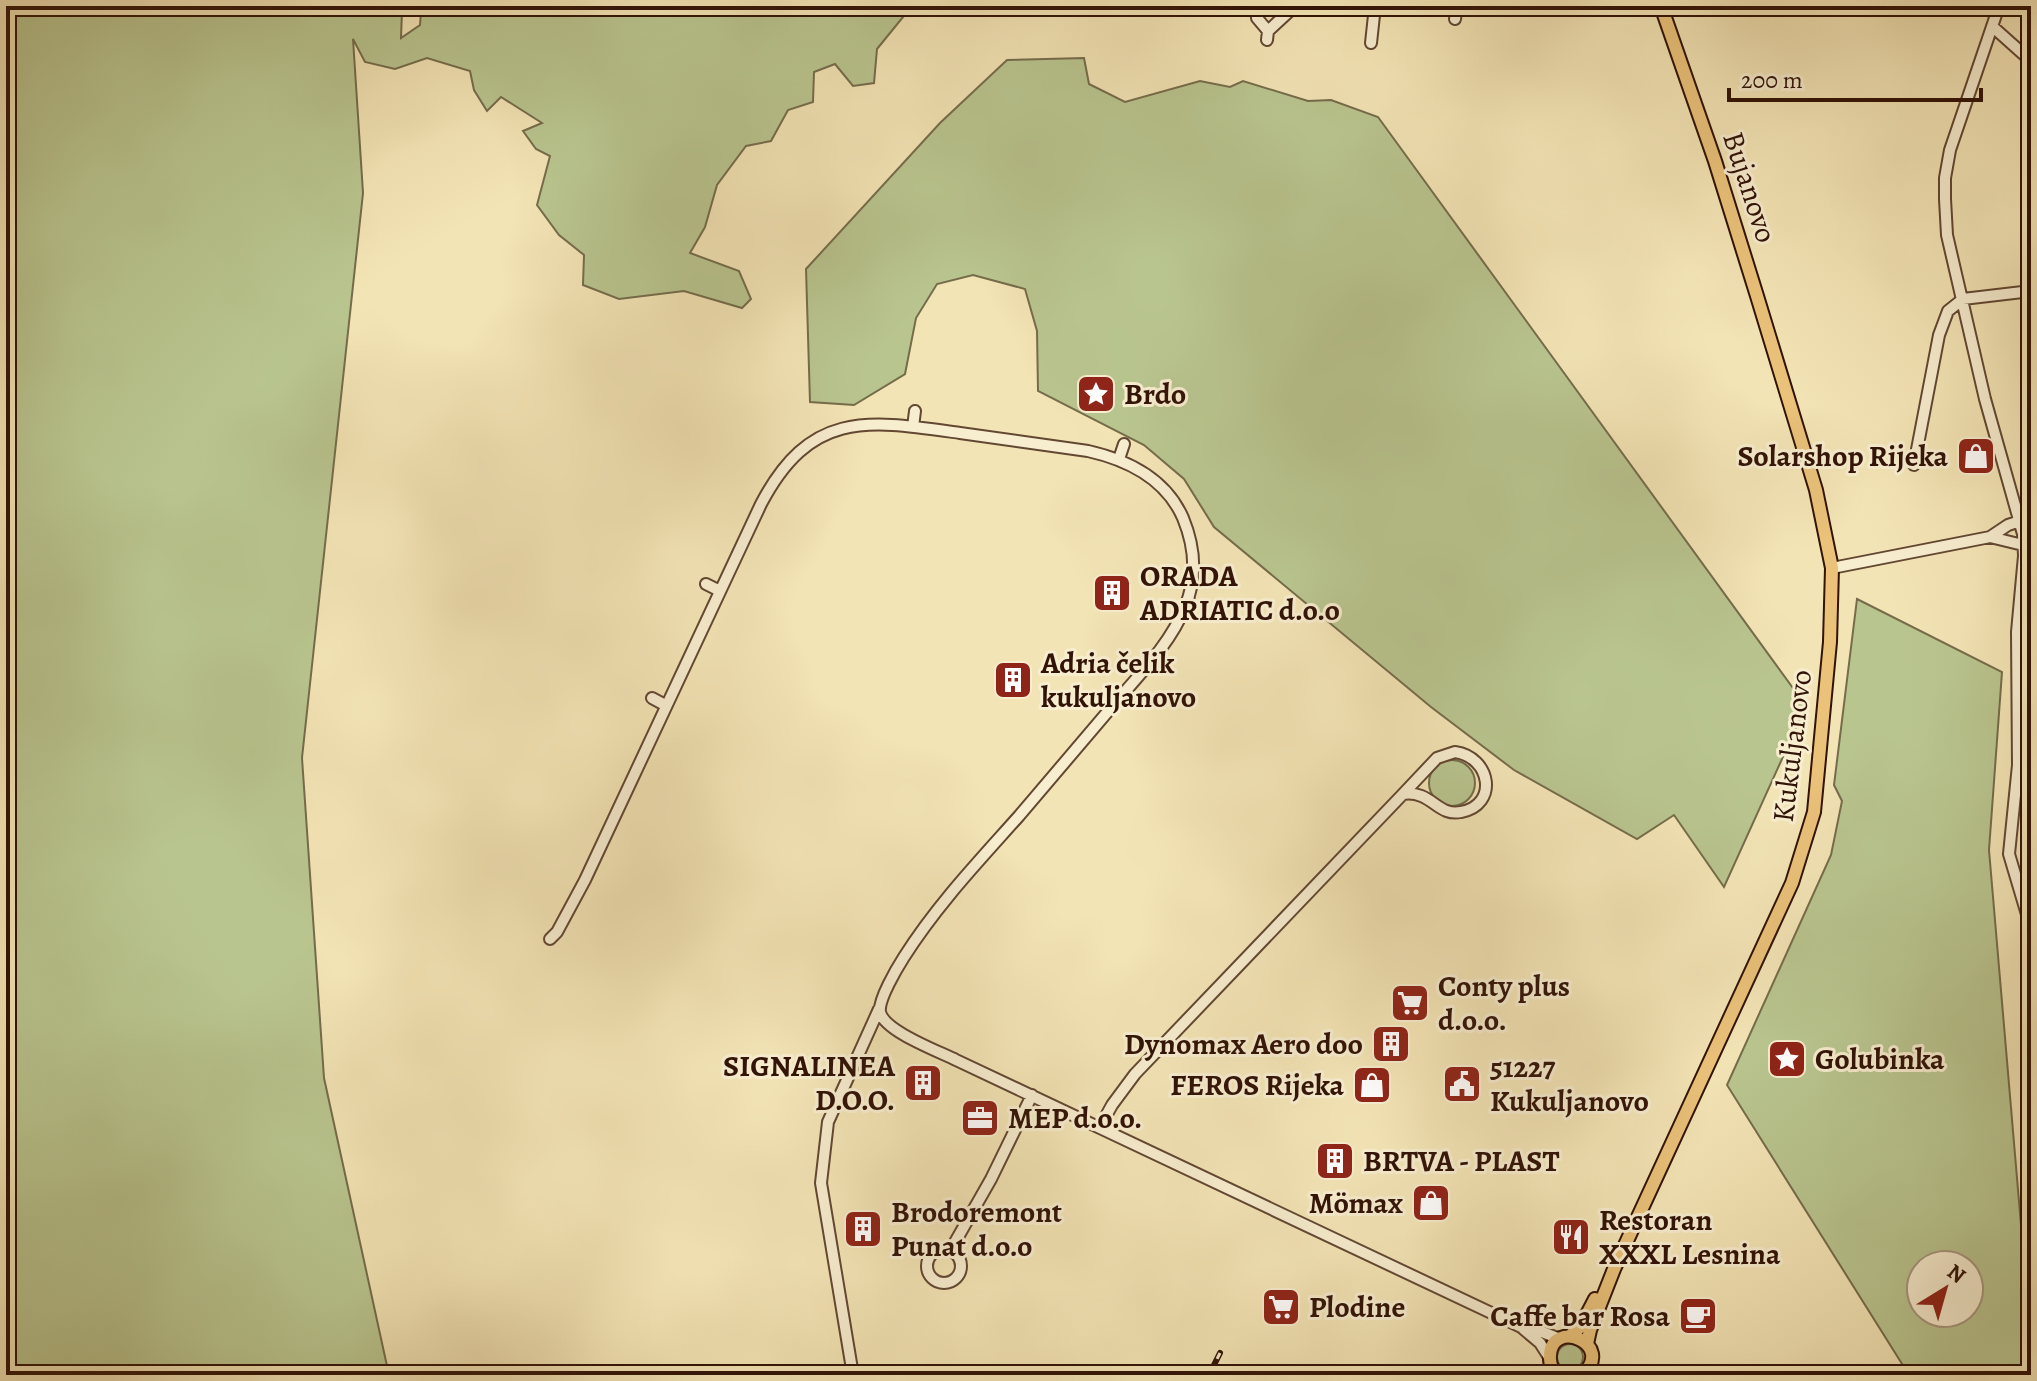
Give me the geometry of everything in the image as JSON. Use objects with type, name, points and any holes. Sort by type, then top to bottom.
[{"type":"main road","name":"Bujanovo","points":[[1661,6],[1715,161],[1770,340]]},
{"type":"main road","name":"Kukuljanovo","points":[[1582,1375],[1593,1370],[1587,1344],[1614,1269],[1792,883],[1816,799],[1831,626],[1832,568],[1822,514],[1770,340]]},
{"type":"main road","name":"Kukuljanovo","points":[[1549,1357],[1554,1344],[1581,1326],[1614,1269]]},
{"type":"main road","points":[[1565,1338],[1577,1337],[1587,1344]]},
{"type":"main road","points":[[1549,1357],[1556,1374]]},
{"type":"street","points":[[1256,6],[1257,18],[1268,36],[1295,6]]},
{"type":"street","points":[[1371,43],[1375,6]]},
{"type":"street","points":[[1455,19],[1457,6]]},
{"type":"street","points":[[1999,6],[1950,150],[1945,178],[1947,235],[1991,421],[2020,521],[2023,545],[2017,632],[2018,753],[2009,854],[2031,928]]},
{"type":"street","points":[[1993,27],[2031,61]]},
{"type":"street","points":[[1914,465],[1941,328],[1950,308],[1963,299],[2031,291]]},
{"type":"street","points":[[913,427],[915,411]]},
{"type":"street","points":[[550,939],[585,880],[771,486],[780,471],[803,448],[827,433],[857,425],[913,427],[1088,451],[1133,465],[1161,486],[1181,514],[1193,555],[1192,582],[1178,624],[1132,683],[934,913],[897,968],[828,1122],[821,1183],[853,1375]]},
{"type":"street","points":[[1119,459],[1124,444]]},
{"type":"street","points":[[1832,568],[1990,537],[2020,521]]},
{"type":"street","points":[[1990,537],[2023,545]]},
{"type":"street","points":[[706,584],[720,591]]},
{"type":"street","points":[[652,698],[665,705]]},
{"type":"street","points":[[1100,1127],[1135,1074],[1437,758],[1455,752],[1474,758],[1487,783],[1478,802],[1461,812],[1441,809],[1424,795],[1403,794]]},
{"type":"street","points":[[880,1007],[881,1015],[894,1029],[1521,1327],[1540,1343],[1549,1357]]},
{"type":"street","points":[[950,1251],[991,1179],[1032,1095]]},
{"type":"street","points":[[1521,1327],[1565,1338]]},
{"type":"green space","points":[[6,6],[407,6],[402,11],[401,38],[420,25],[425,6],[912,6],[877,49],[874,83],[853,86],[835,64],[814,72],[813,102],[788,110],[771,141],[746,146],[717,185],[705,227],[690,253],[739,271],[751,299],[742,308],[684,291],[619,299],[583,285],[584,255],[559,235],[537,205],[550,156],[536,149],[523,131],[542,123],[501,97],[487,111],[474,90],[470,71],[427,58],[395,69],[365,62],[353,39],[363,193],[302,758],[324,1078],[389,1375],[6,1375]]},
{"type":"green space","points":[[1084,58],[1089,84],[1125,102],[1200,81],[1230,87],[1243,81],[1308,101],[1331,100],[1378,117],[1806,706],[1724,887],[1674,815],[1637,839],[1514,770],[1431,707],[1214,527],[1184,479],[1144,445],[1038,391],[1037,331],[1025,289],[973,275],[937,284],[916,318],[905,374],[854,405],[810,402],[806,269],[940,123],[1007,60]]},
{"type":"green space","points":[[1857,599],[2002,672],[1989,850],[2031,1342],[2031,1375],[1909,1375],[1727,1085],[1831,855],[1842,801],[1834,785]]},
{"type":"green space","points":[[1452,760],[1468,767],[1475,783],[1468,799],[1452,806],[1436,799],[1429,783],[1436,767]]},
{"type":"green space","points":[[1570,1344],[1579,1348],[1583,1357],[1579,1366],[1570,1370],[1561,1366],[1557,1357],[1561,1348]]},
{"type":"railway","points":[[1209,1375],[1220,1353]]},
{"type":"place","name":"Brdo","points":[[1096,394]]},
{"type":"place","name":"Solarshop Rijeka","points":[[1976,456]]},
{"type":"place","name":"ORADA ADRIATIC d.o.o","points":[[1112,593]]},
{"type":"place","name":"Adria čelik kukuljanovo","points":[[1013,680]]},
{"type":"place","name":"Conty plus d.o.o.","points":[[1410,1003]]},
{"type":"place","name":"Dynomax Aero doo","points":[[1391,1044]]},
{"type":"place","name":"Golubinka","points":[[1787,1059]]},
{"type":"place","name":"SIGNALINEA D.O.O.","points":[[923,1083]]},
{"type":"place","name":"51227 Kukuljanovo","points":[[1462,1084]]},
{"type":"place","name":"FEROS Rijeka","points":[[1372,1085]]},
{"type":"place","name":"MEP d.o.o.","points":[[980,1118]]},
{"type":"place","name":"BRTVA - PLAST","points":[[1335,1161]]},
{"type":"place","name":"Mömax","points":[[1431,1203]]},
{"type":"place","name":"Brodoremont Punat d.o.o","points":[[863,1229]]},
{"type":"place","name":"Restoran XXXL Lesnina","points":[[1571,1237]]},
{"type":"place","name":"Plodine","points":[[1281,1307]]},
{"type":"place","name":"Caffe bar Rosa","points":[[1698,1316]]}]
